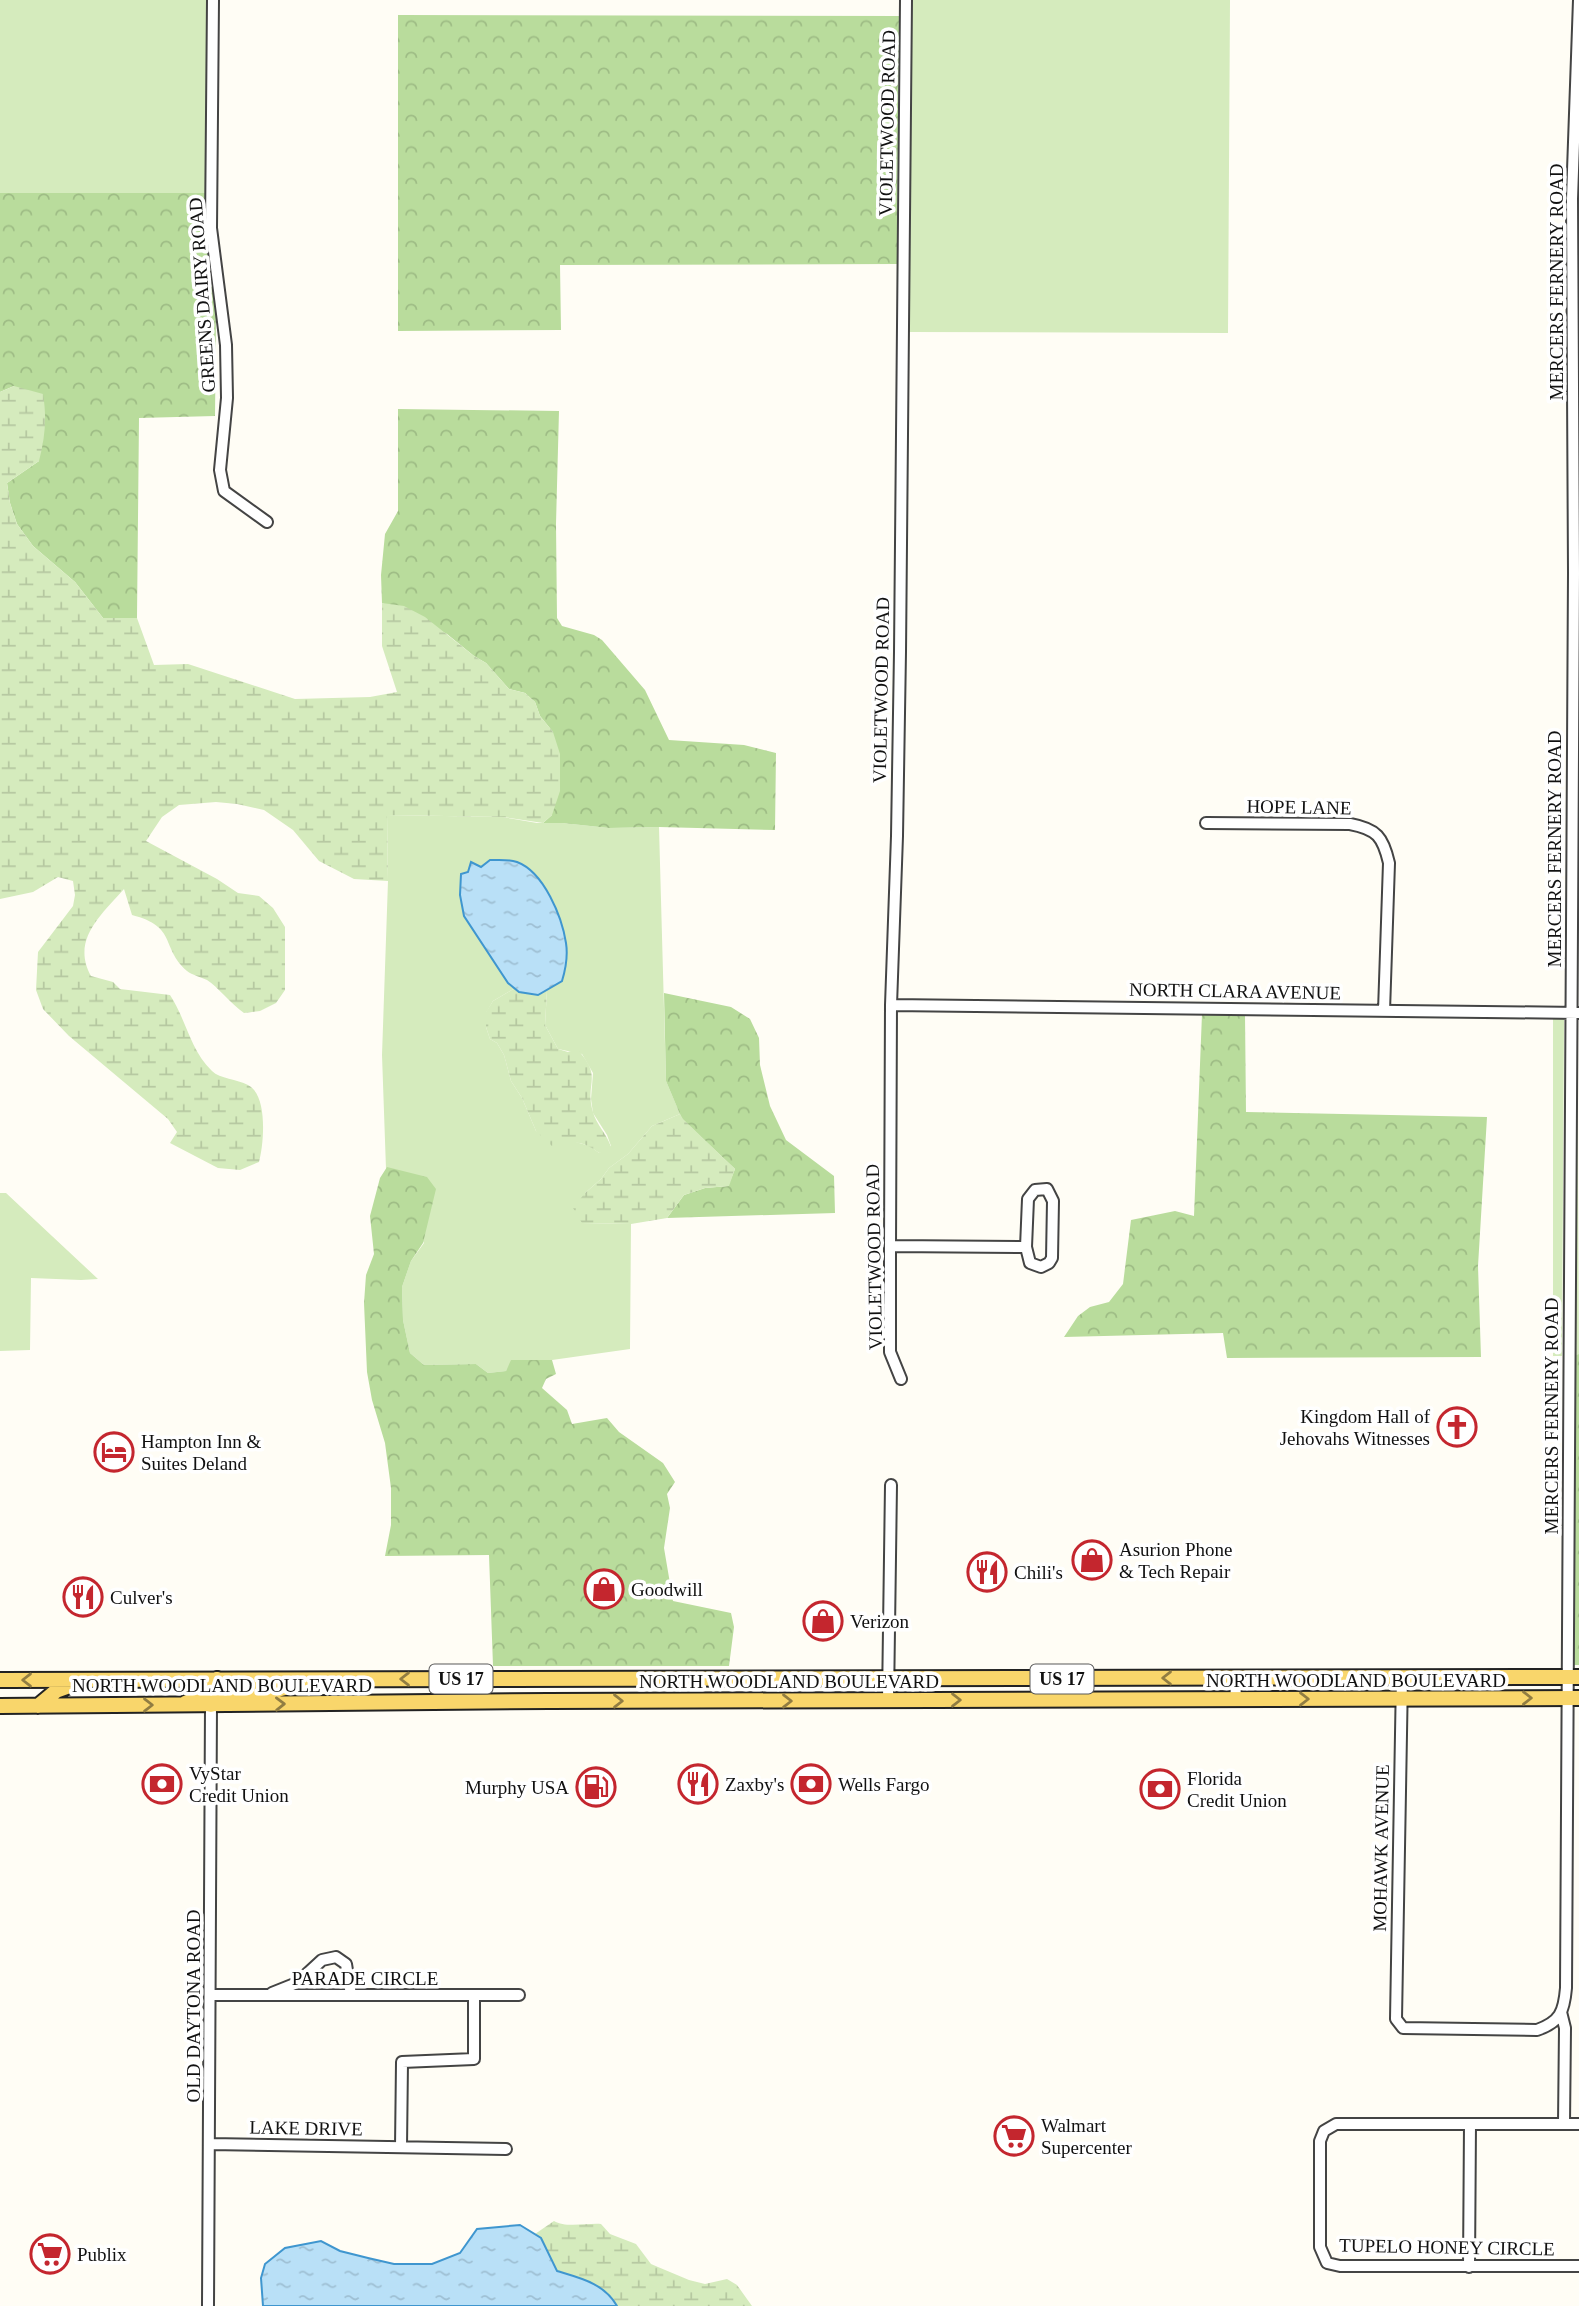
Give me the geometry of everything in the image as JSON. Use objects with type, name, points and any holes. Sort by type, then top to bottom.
[{"type":"main road","name":"NORTH WOODLAND BOULEVARD","points":[[0,1680],[1573,1677]]},
{"type":"main road","points":[[38,1706],[56,1691],[89,1679]]},
{"type":"main road","points":[[181,1705],[200,1697],[218,1679]]},
{"type":"main road","points":[[211,1705],[221,1695],[231,1691],[278,1690],[326,1679]]},
{"type":"main road","points":[[550,1701],[565,1688],[596,1679]]},
{"type":"main road","points":[[513,1702],[535,1693],[544,1680]]},
{"type":"main road","name":"NORTH WOODLAND BOULEVARD","points":[[0,1706],[550,1701],[1573,1698]]},
{"type":"street","name":"GREENS DAIRY ROAD","points":[[213,0],[211,228],[226,345],[227,398],[220,470],[224,491],[267,522]]},
{"type":"street","name":"VIOLETWOOD ROAD","points":[[901,1379],[890,1352],[890,1246],[906,0]]},
{"type":"street","name":"MERCERS FERNERY ROAD","points":[[1561,2011],[1566,1988],[1573,1698],[1575,1013],[1572,199],[1579,0]]},
{"type":"street","name":"HOPE LANE","points":[[1206,823],[1350,824],[1366,827],[1377,834],[1385,847],[1388,863],[1384,1011]]},
{"type":"street","name":"NORTH CLARA AVENUE","points":[[891,1005],[1575,1013]]},
{"type":"street","points":[[1047,1189],[1053,1201],[1052,1258],[1041,1267],[1030,1263],[1027,1247],[1028,1199],[1035,1190],[1047,1189]]},
{"type":"street","points":[[890,1246],[1027,1247]]},
{"type":"street","points":[[888,1701],[891,1485]]},
{"type":"street","points":[[1235,1678],[1236,1699]]},
{"type":"street","name":"MOHAWK AVENUE","points":[[1402,1678],[1396,2019],[1403,2028],[1537,2031],[1552,2025],[1561,2011]]},
{"type":"street","name":"OLD DAYTONA ROAD","points":[[208,2306],[211,1705]]},
{"type":"street","points":[[266,1995],[297,1983],[322,1960],[336,1957],[346,1964],[351,1996]]},
{"type":"street","name":"PARADE CIRCLE","points":[[210,1995],[519,1996]]},
{"type":"street","points":[[401,2147],[402,2062],[474,2059],[474,1996]]},
{"type":"street","points":[[1561,2011],[1565,2028],[1564,2124]]},
{"type":"street","name":"TUPELO HONEY CIRCLE","points":[[1579,2124],[1336,2124],[1324,2131],[1320,2141],[1320,2247],[1327,2263],[1340,2266],[1579,2266]]},
{"type":"street","points":[[1469,2267],[1470,2124]]},
{"type":"street","name":"LAKE DRIVE","points":[[210,2144],[506,2149]]},
{"type":"green space","points":[[0,0],[207,0],[205,193],[0,193]]},
{"type":"green space","points":[[912,0],[1230,0],[1228,333],[909,332]]},
{"type":"green space","points":[[398,15],[899,16],[897,264],[560,265],[561,330],[398,331]]},
{"type":"green space","points":[[0,193],[205,193],[204,228],[216,316],[215,416],[139,418],[137,618],[103,618],[75,582],[33,546],[17,524],[10,503],[7,483],[39,461],[14,386],[0,392]]},
{"type":"green space","points":[[14,386],[43,394],[45,411],[39,461],[7,483],[17,524],[33,546],[75,582],[103,618],[137,618],[154,665],[188,664],[295,699],[370,697],[397,692],[382,646],[382,603],[404,606],[425,617],[486,663],[509,689],[525,693],[535,702],[540,716],[553,732],[560,754],[560,791],[552,815],[543,823],[503,817],[387,815],[388,881],[354,879],[319,861],[293,830],[264,810],[216,802],[179,805],[162,817],[146,841],[238,893],[259,896],[273,908],[285,927],[285,990],[276,1003],[260,1011],[244,1013],[207,980],[187,971],[173,954],[167,938],[156,925],[132,915],[124,889],[91,929],[84,951],[86,963],[91,976],[113,982],[120,989],[170,995],[198,1054],[212,1071],[244,1083],[254,1090],[262,1109],[261,1154],[259,1162],[240,1170],[218,1168],[170,1143],[177,1132],[168,1119],[69,1036],[43,1009],[36,990],[38,952],[73,906],[73,881],[58,877],[33,892],[0,899],[0,392]]},
{"type":"green space","points":[[398,409],[559,411],[557,618],[562,626],[602,640],[645,690],[669,740],[744,745],[776,753],[775,830],[609,828],[543,823],[552,815],[553,732],[540,716],[535,702],[525,693],[509,689],[486,663],[447,634],[382,603],[381,575],[385,534],[398,511]]},
{"type":"green space","points":[[387,815],[503,817],[537,823],[609,828],[659,827],[666,1081],[680,1114],[652,1126],[628,1154],[609,1168],[585,1193],[582,1223],[631,1224],[630,1349],[552,1360],[512,1360],[506,1371],[488,1373],[476,1364],[424,1365],[410,1353],[403,1320],[402,1287],[411,1261],[424,1243],[386,1169],[382,1055],[388,881]],"holes":[[[490,860],[516,862],[549,902],[562,929],[566,944],[566,961],[562,980],[547,990],[545,1025],[558,1049],[582,1054],[593,1073],[593,1113],[611,1146],[599,1153],[590,1146],[536,1131],[522,1098],[511,1081],[504,1055],[497,1043],[490,1039],[486,1027],[486,1013],[493,1001],[515,988],[508,983],[460,895],[461,875]]]},
{"type":"green space","points":[[515,988],[547,990],[545,1025],[558,1049],[568,1052],[577,1049],[590,1067],[593,1112],[609,1142],[609,1151],[599,1153],[577,1143],[552,1146],[536,1131],[522,1098],[511,1081],[504,1055],[497,1043],[490,1039],[486,1027],[486,1012],[493,1001]]},
{"type":"green space","points":[[664,993],[731,1007],[750,1019],[759,1038],[760,1065],[770,1106],[786,1140],[834,1176],[835,1213],[667,1218],[684,1195],[705,1188],[728,1186],[735,1169],[682,1119],[666,1081]]},
{"type":"green space","points":[[1202,1014],[1245,1015],[1246,1112],[1487,1117],[1478,1266],[1481,1357],[1227,1358],[1223,1333],[1064,1337],[1078,1316],[1090,1307],[1109,1302],[1123,1284],[1131,1220],[1175,1211],[1194,1216]]},
{"type":"green space","points":[[1553,1018],[1564,1018],[1562,1356],[1553,1356]]},
{"type":"green space","points":[[1577,1018],[1579,1354],[1575,1355]]},
{"type":"green space","points":[[680,1114],[735,1169],[729,1186],[705,1188],[684,1195],[667,1218],[631,1224],[582,1223],[573,1208],[585,1193],[609,1168],[628,1154],[652,1126]]},
{"type":"green space","points":[[387,1167],[427,1177],[436,1189],[423,1243],[411,1261],[402,1287],[403,1320],[410,1353],[424,1365],[476,1364],[488,1373],[506,1371],[511,1360],[552,1360],[556,1374],[546,1379],[542,1388],[567,1410],[572,1424],[607,1418],[619,1432],[663,1463],[675,1482],[667,1494],[670,1508],[664,1548],[673,1601],[731,1613],[734,1627],[729,1666],[493,1666],[489,1555],[385,1556],[391,1525],[391,1488],[385,1443],[367,1372],[364,1303],[366,1275],[374,1254],[370,1216],[380,1178]]},
{"type":"green space","points":[[0,1193],[6,1193],[98,1279],[31,1278],[30,1350],[0,1351]]},
{"type":"green space","points":[[1579,1354],[1579,1665],[1574,1665],[1575,1355]]},
{"type":"green space","points":[[554,2221],[570,2225],[601,2224],[610,2234],[636,2244],[651,2264],[705,2284],[727,2279],[737,2285],[752,2306],[617,2306],[612,2298],[598,2287],[557,2271],[541,2238],[535,2234]]},
{"type":"water","points":[[490,860],[514,861],[527,867],[543,885],[556,909],[566,943],[566,967],[562,981],[538,995],[519,992],[508,983],[464,916],[460,895],[461,874],[468,872],[471,862],[481,867]]},
{"type":"water","points":[[520,2225],[541,2238],[557,2271],[598,2287],[612,2298],[617,2306],[263,2306],[261,2278],[265,2264],[285,2248],[321,2241],[340,2251],[394,2264],[432,2264],[460,2253],[477,2229]]},
{"type":"place","name":"Kingdom Hall of Jehovahs Witnesses","points":[[1457,1427]]},
{"type":"place","name":"Hampton Inn & Suites Deland","points":[[114,1452]]},
{"type":"place","name":"Asurion Phone & Tech Repair","points":[[1092,1560]]},
{"type":"place","name":"Chili's","points":[[987,1572]]},
{"type":"place","name":"Goodwill","points":[[604,1589]]},
{"type":"place","name":"Culver's","points":[[83,1597]]},
{"type":"place","name":"Verizon","points":[[823,1621]]},
{"type":"place","name":"VyStar Credit Union","points":[[162,1784]]},
{"type":"place","name":"Zaxby's","points":[[698,1784]]},
{"type":"place","name":"Wells Fargo","points":[[811,1784]]},
{"type":"place","name":"Murphy USA","points":[[596,1787]]},
{"type":"place","name":"Florida Credit Union","points":[[1160,1789]]},
{"type":"place","name":"Walmart Supercenter","points":[[1014,2136]]},
{"type":"place","name":"Publix","points":[[50,2254]]}]
